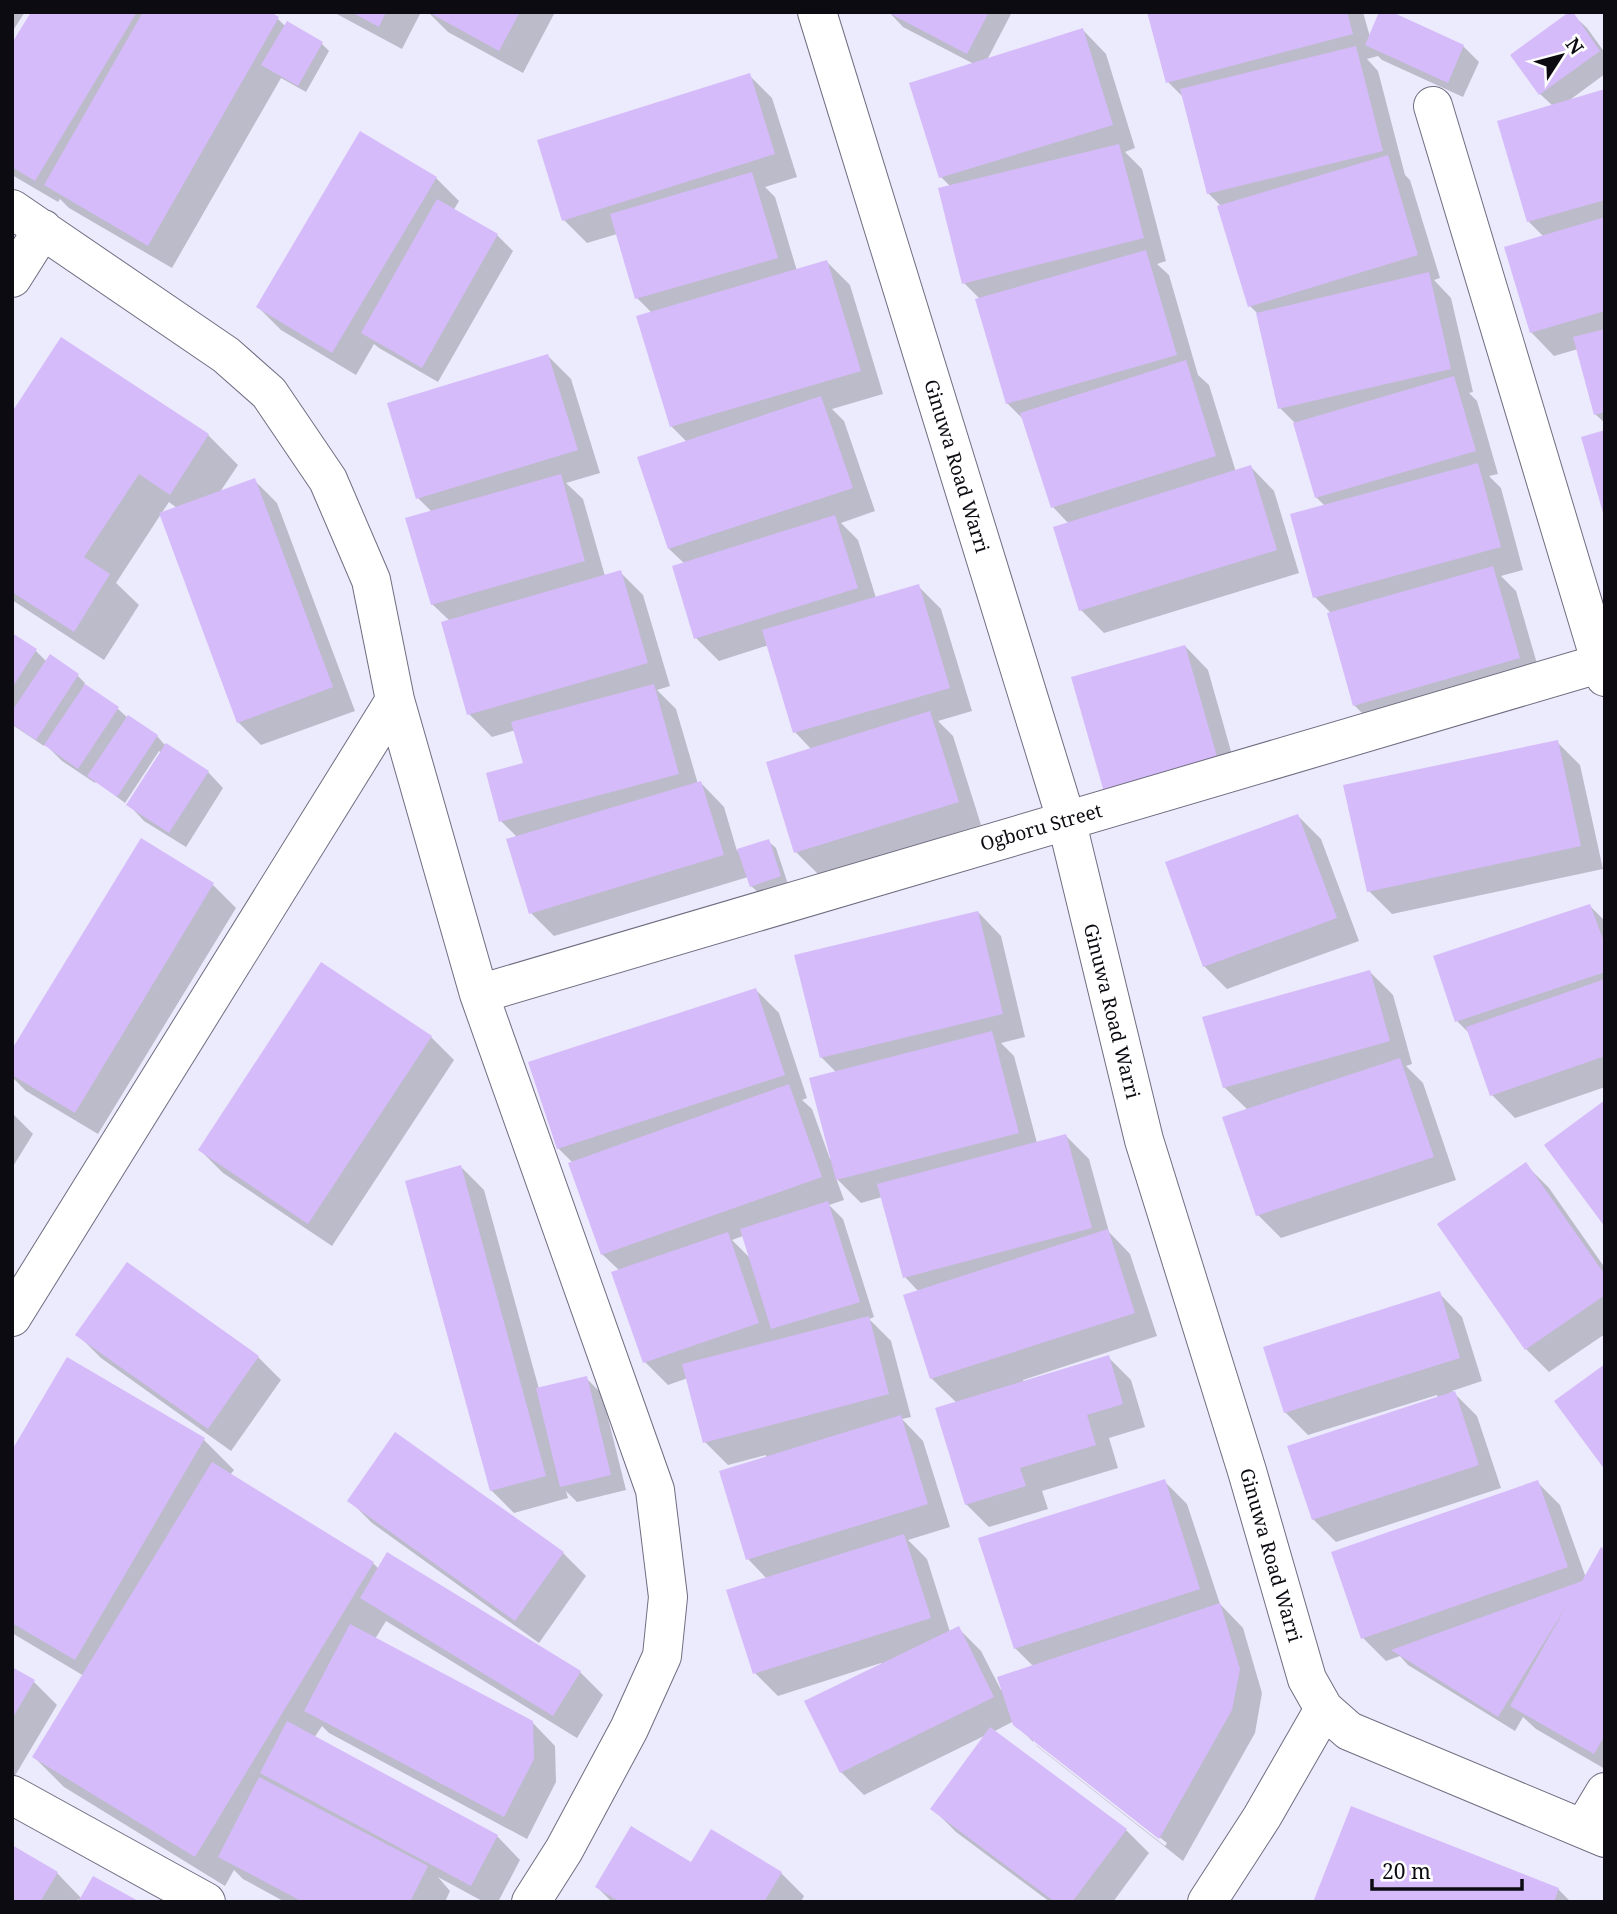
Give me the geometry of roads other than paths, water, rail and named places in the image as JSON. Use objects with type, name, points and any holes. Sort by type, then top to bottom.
[{"type":"street","name":"Ginuwa Road Warri","points":[[817,12],[1066,819],[1144,1140],[1247,1471],[1307,1679],[1324,1710],[1349,1731],[1594,1833]]},
{"type":"street","points":[[1433,106],[1603,667]]},
{"type":"street","points":[[12,278],[27,219],[226,355],[269,393],[328,480],[371,580],[395,700],[479,993],[655,1490],[668,1597],[662,1656],[629,1729],[564,1850],[531,1902]]},
{"type":"street","name":"Ogboru Street","points":[[479,993],[1066,819],[1603,667]]},
{"type":"street","points":[[12,1317],[395,700]]},
{"type":"street","points":[[1207,1902],[1262,1817],[1324,1710]]},
{"type":"street","points":[[1594,1833],[1605,1792]]},
{"type":"street","points":[[12,1795],[206,1902]]}]
